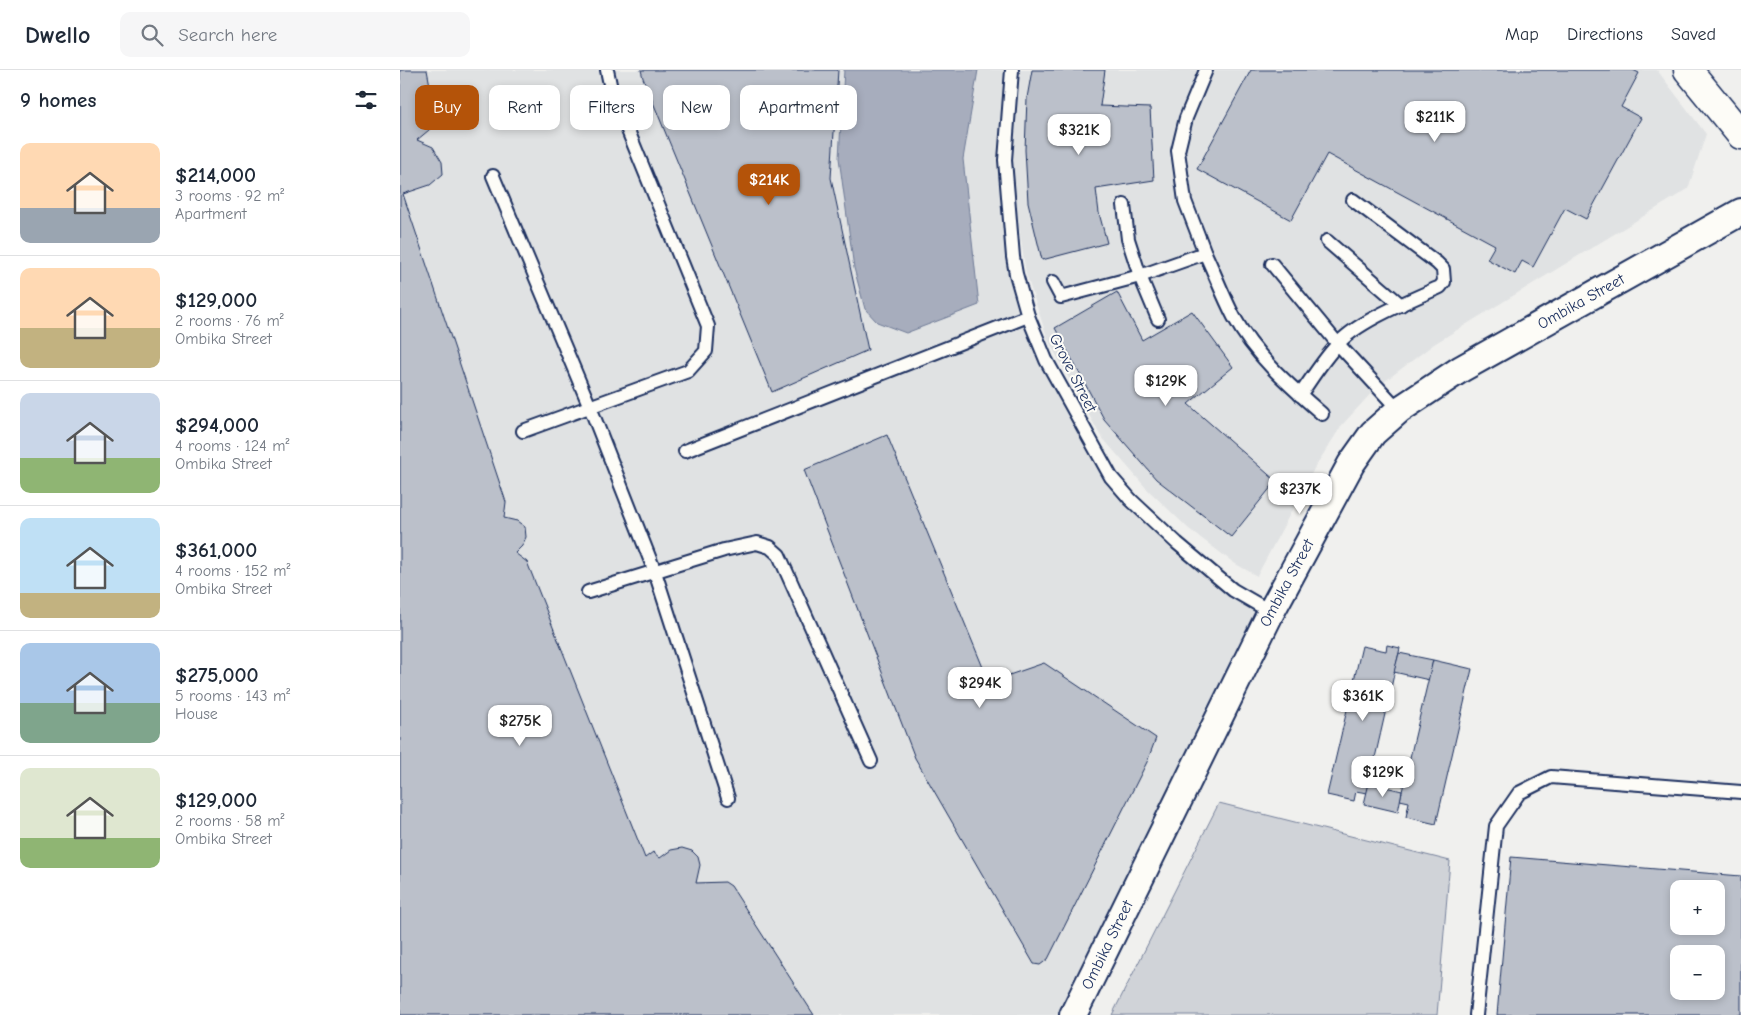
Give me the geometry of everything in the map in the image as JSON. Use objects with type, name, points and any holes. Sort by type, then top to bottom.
[{"type":"main road","points":[[1688,70],[1741,135]]},
{"type":"street","name":"Ombika Street","points":[[1073,1015],[1271,612],[1351,464],[1373,434],[1399,410],[1477,359],[1741,212]]},
{"type":"lane","points":[[523,431],[688,371],[706,351],[708,326],[612,89],[607,70]]},
{"type":"lane","name":"Grove Street","points":[[1012,70],[1005,160],[1013,257],[1028,316],[1046,360],[1111,478],[1177,543],[1233,590],[1271,612]]},
{"type":"lane","points":[[1206,70],[1186,118],[1178,151],[1185,201],[1205,253],[1234,317],[1255,348],[1277,374],[1322,414]]},
{"type":"lane","points":[[493,176],[590,406],[655,572],[728,798]]},
{"type":"lane","points":[[1300,395],[1338,344],[1361,326],[1440,287],[1444,282],[1443,269],[1437,263],[1353,200]]},
{"type":"lane","points":[[1124,205],[1128,240],[1158,320]]},
{"type":"lane","points":[[1327,241],[1401,305]]},
{"type":"lane","points":[[1053,282],[1060,303],[1205,253]]},
{"type":"lane","points":[[1272,264],[1338,344],[1399,410]]},
{"type":"lane","points":[[685,451],[1028,316]]},
{"type":"lane","points":[[588,592],[724,550],[757,543],[770,547],[779,555],[870,761]]},
{"type":"lane","points":[[1476,1015],[1496,826],[1519,793],[1551,777],[1741,792]]},
{"type":"shaded area","points":[[400,70],[1657,70],[1706,134],[1688,189],[1434,344],[1376,388],[1342,425],[1315,467],[1257,576],[1234,563],[1189,529],[1146,488],[1100,435],[1048,340],[1026,274],[1013,187],[1010,104],[1005,160],[1028,316],[1111,477],[1177,543],[1271,612],[1073,1015],[400,1015]]},
{"type":"shaded area","points":[[1219,803],[1450,861],[1437,1015],[1112,1015]]},
{"type":"water","points":[[844,70],[978,70],[963,159],[979,305],[906,333],[877,322],[865,309],[854,268],[839,158],[841,130],[857,130],[857,85],[843,85]]},
{"type":"building","points":[[400,70],[427,70],[430,85],[415,85],[415,130],[429,130],[417,140],[433,147],[442,162],[443,174],[430,185],[403,194],[506,502],[504,518],[517,521],[525,527],[526,537],[522,546],[515,553],[527,562],[645,858],[653,852],[660,858],[671,850],[682,848],[692,851],[698,857],[700,865],[696,883],[725,882],[731,886],[814,1015],[400,1015]]},
{"type":"building","points":[[641,70],[838,70],[837,85],[740,85],[740,130],[834,130],[831,178],[868,350],[772,392],[664,130],[730,130],[730,85],[663,85],[663,127],[653,102],[653,85],[646,85]]},
{"type":"building","points":[[1032,70],[1105,70],[1100,106],[1150,108],[1154,180],[1096,189],[1099,213],[1107,243],[1042,260],[1028,202],[1025,150],[1027,98]]},
{"type":"building","points":[[1251,70],[1633,70],[1639,73],[1621,107],[1641,118],[1586,219],[1565,208],[1533,267],[1522,261],[1515,274],[1487,259],[1495,245],[1327,154],[1291,220],[1197,169]]},
{"type":"building","points":[[1117,292],[1142,340],[1192,311],[1233,367],[1188,404],[1276,481],[1231,537],[1156,479],[1104,419],[1055,328]]},
{"type":"building","points":[[887,435],[989,682],[1044,663],[1156,738],[1147,762],[1048,959],[1040,965],[1034,964],[915,758],[804,470]]},
{"type":"building","points":[[1387,645],[1400,648],[1367,793],[1356,791],[1354,801],[1327,795],[1362,646],[1386,651]]},
{"type":"building","points":[[1399,653],[1433,660],[1429,680],[1394,672]]},
{"type":"building","points":[[1433,660],[1472,669],[1436,824],[1406,817],[1409,802],[1400,800]]},
{"type":"building","points":[[1369,783],[1402,791],[1398,812],[1364,804]]},
{"type":"building","points":[[1511,857],[1741,876],[1741,1015],[1497,1015]]}]
